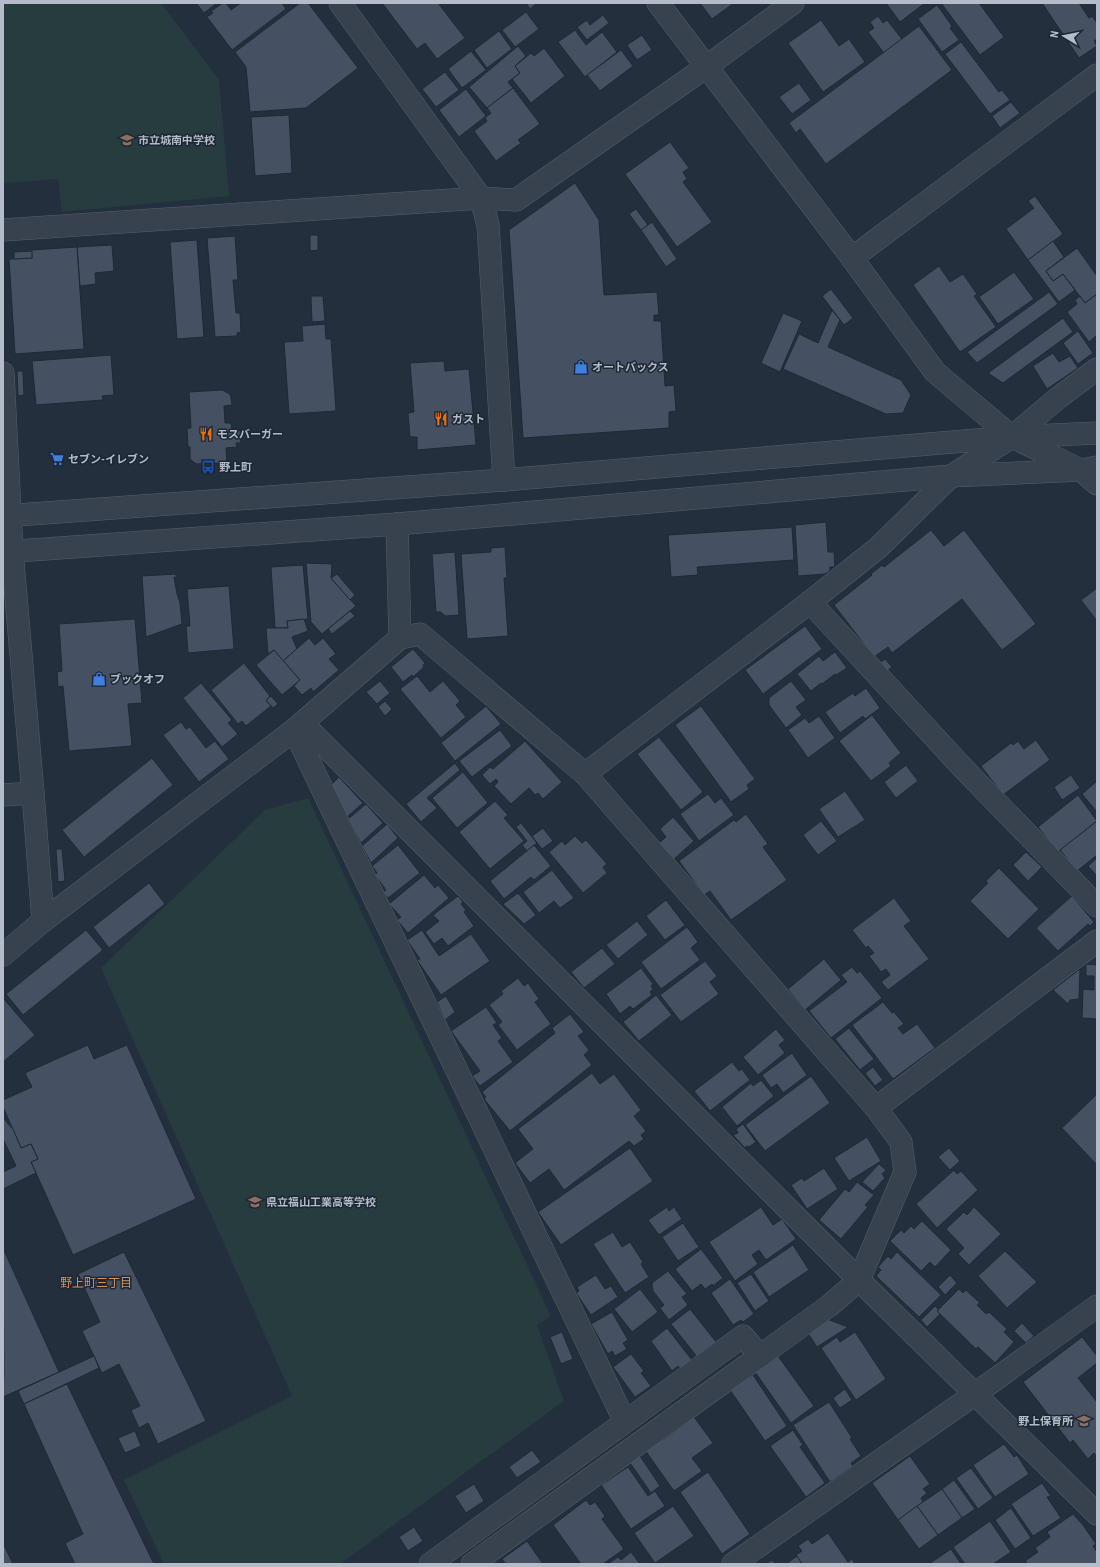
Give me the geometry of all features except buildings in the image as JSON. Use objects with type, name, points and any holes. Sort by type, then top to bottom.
[{"type":"street","points":[[340,3],[481,198],[488,225],[504,480]]},
{"type":"street","points":[[658,3],[852,258],[935,372],[1012,437],[1092,474]]},
{"type":"street","points":[[3,230],[481,198],[516,200],[706,68],[793,3]]},
{"type":"street","points":[[852,258],[1097,75]]},
{"type":"street","points":[[585,774],[879,548],[952,476],[1012,437],[1058,398],[1097,369]]},
{"type":"street","points":[[3,373],[8,552],[33,793],[42,921]]},
{"type":"street","points":[[6,516],[504,480],[1012,437],[1097,433]]},
{"type":"street","points":[[8,552],[397,524],[952,476],[1092,474]]},
{"type":"street","points":[[397,524],[400,638]]},
{"type":"street","points":[[810,602],[962,767],[1097,906]]},
{"type":"street","points":[[3,955],[42,921],[298,726],[400,638],[420,634],[585,774],[876,1108],[901,1142],[904,1172],[859,1280],[829,1306],[472,1564]]},
{"type":"street","points":[[298,726],[1097,1514]]},
{"type":"street","points":[[298,726],[625,1422]]},
{"type":"street","points":[[3,795],[33,793]]},
{"type":"street","points":[[876,1108],[1097,941]]},
{"type":"street","points":[[733,1564],[975,1394],[1097,1306]]},
{"type":"street","points":[[430,1564],[743,1336],[760,1356]]},
{"type":"green space","name":"市立城南中学校","points":[[3,3],[161,3],[219,80],[229,196],[62,212],[58,179],[3,183]]},
{"type":"green space","points":[[308,798],[551,1316],[537,1325],[564,1401],[340,1564],[164,1564],[124,1480],[292,1396],[101,968],[265,810]]},
{"type":"place","name":"市立城南中学校","points":[[127,140]]},
{"type":"place","name":"オートバックス","points":[[581,367]]},
{"type":"place","name":"ガスト","points":[[441,419]]},
{"type":"place","name":"モスバーガー","points":[[206,434]]},
{"type":"place","name":"セブン-イレブン","points":[[57,459]]},
{"type":"place","name":"野上町","points":[[208,467]]},
{"type":"place","name":"ブックオフ","points":[[99,679]]},
{"type":"place","name":"県立福山工業高等学校","points":[[255,1202]]},
{"type":"place","name":"野上保育所","points":[[1084,1421]]},
{"type":"district","name":"野上町三丁目","points":[[96,1283]]}]
